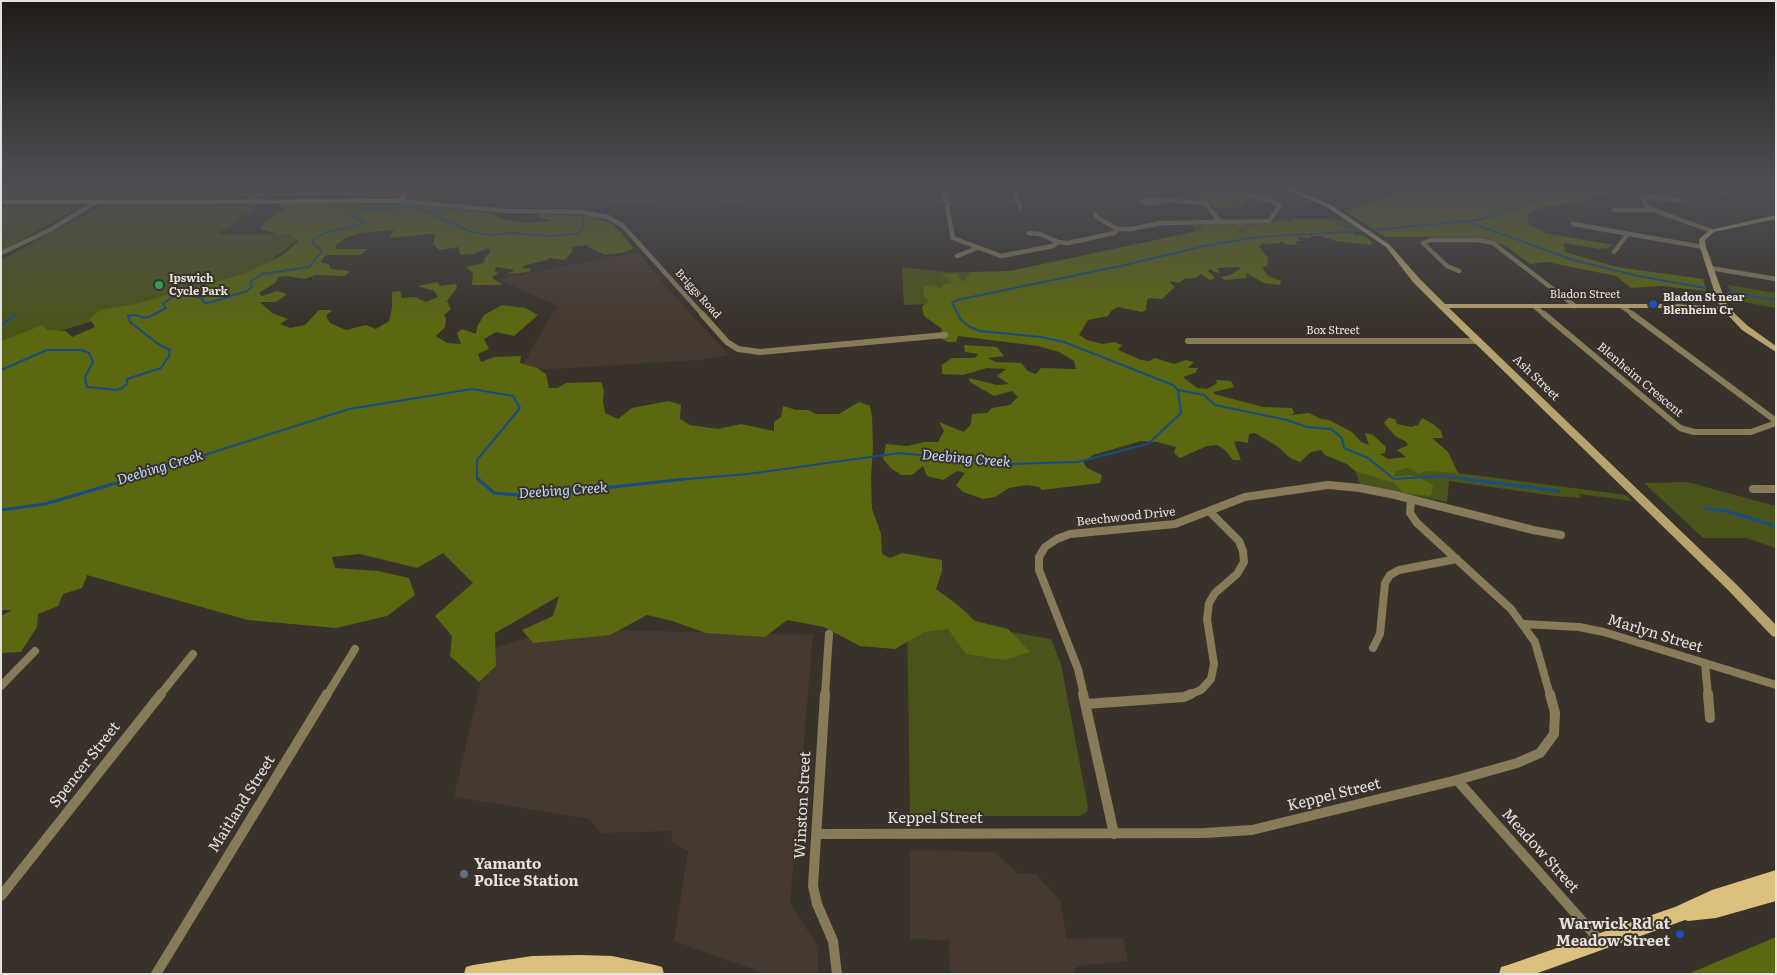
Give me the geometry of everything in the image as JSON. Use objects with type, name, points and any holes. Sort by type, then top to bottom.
[{"type":"main road","name":"Ash Street","points":[[1372,234],[1388,246],[1416,280],[1751,606],[1776,634]]},
{"type":"main road","points":[[1709,234],[1702,239],[1702,247],[1722,303],[1745,328],[1776,350]]},
{"type":"main road","name":"Bladon Street","points":[[1442,306],[1684,306],[1727,310]]},
{"type":"main road","name":"Ash Street","points":[[1751,606],[1776,626]]},
{"type":"main road","points":[[1508,974],[1679,914],[1712,898],[1776,878]]},
{"type":"main road","points":[[1679,914],[1716,910],[1776,893]]},
{"type":"main road","points":[[474,974],[532,965],[580,964],[612,965],[655,974]]},
{"type":"street","points":[[1,253],[43,234]]},
{"type":"street","name":"Briggs Road","points":[[630,234],[727,342],[738,349],[760,352],[945,335]]},
{"type":"street","points":[[952,234],[958,241],[1001,256],[1053,246],[1058,242]]},
{"type":"street","points":[[1034,234],[1058,242],[1068,243],[1112,234]]},
{"type":"street","points":[[1620,234],[1702,247]]},
{"type":"street","points":[[1614,252],[1627,235]]},
{"type":"street","points":[[1458,272],[1447,266],[1423,243],[1432,240],[1478,240],[1493,243],[1575,306]]},
{"type":"street","points":[[957,256],[977,248]]},
{"type":"street","points":[[1710,268],[1776,279]]},
{"type":"street","name":"Blenheim Crescent","points":[[1534,306],[1680,428],[1694,432],[1751,432],[1776,422]]},
{"type":"street","name":"Blenheim Crescent","points":[[1621,306],[1776,422]]},
{"type":"street","name":"Box Street","points":[[1188,341],[1479,342]]},
{"type":"street","name":"Beechwood Drive","points":[[1114,834],[1073,652],[1040,570],[1039,558],[1045,547],[1057,539],[1070,534],[1175,524],[1245,497],[1328,485],[1360,488],[1533,530],[1561,535]]},
{"type":"street","points":[[1753,489],[1776,489]]},
{"type":"street","name":"Keppel Street","points":[[817,834],[1114,834],[1205,833],[1252,830],[1457,780],[1517,763],[1540,753],[1554,734],[1555,713],[1535,642],[1512,609],[1417,523],[1410,513],[1411,499]]},
{"type":"street","points":[[1086,704],[1184,697],[1202,690],[1211,679],[1214,664],[1207,619],[1209,603],[1215,593],[1237,574],[1244,562],[1243,550],[1239,541],[1208,510]]},
{"type":"street","points":[[1373,648],[1380,634],[1385,583],[1390,575],[1399,570],[1457,559]]},
{"type":"street","name":"Marlyn Street","points":[[1524,624],[1579,627],[1604,632],[1776,685]]},
{"type":"street","name":"Winston Street","points":[[829,634],[813,886],[817,904],[833,942],[837,974]]},
{"type":"street","name":"Maitland Street","points":[[156,974],[355,649]]},
{"type":"street","points":[[1,686],[35,651]]},
{"type":"street","name":"Spencer Street","points":[[1,896],[193,654]]},
{"type":"street","points":[[1705,664],[1710,718]]},
{"type":"street","name":"Meadow Street","points":[[1457,780],[1601,941]]},
{"type":"shaded area","points":[[638,252],[667,288],[729,355],[699,360],[519,371],[553,313],[560,307],[498,279]]},
{"type":"shaded area","points":[[615,630],[813,635],[790,903],[818,947],[818,974],[766,974],[674,941],[688,851],[671,842],[673,831],[601,833],[589,819],[454,797],[488,650],[530,637]]},
{"type":"shaded area","points":[[910,850],[994,852],[1019,874],[1036,874],[1060,900],[1067,939],[1123,938],[1128,961],[1078,966],[1073,974],[950,974],[949,940],[910,939]]},
{"type":"green space","points":[[1,234],[33,234],[1,251]]},
{"type":"green space","points":[[50,234],[305,234],[257,271],[1,349],[1,260]]},
{"type":"green space","points":[[275,234],[358,234],[335,245],[337,249],[367,249],[360,255],[326,255],[321,260],[322,263],[329,264],[331,269],[350,271],[345,276],[315,275],[305,279],[287,276],[279,277],[275,283],[259,293],[262,296],[277,291],[287,294],[276,302],[260,302],[272,313],[288,319],[280,324],[290,328],[305,325],[319,310],[332,310],[326,316],[330,323],[346,330],[366,325],[376,329],[389,321],[392,308],[392,292],[400,291],[402,298],[415,297],[426,302],[438,297],[434,291],[418,286],[437,282],[440,286],[456,284],[457,288],[447,301],[451,309],[444,315],[446,319],[445,327],[436,336],[447,343],[461,344],[457,333],[462,329],[476,334],[477,327],[484,315],[502,305],[525,308],[538,315],[514,336],[496,332],[484,339],[489,349],[478,354],[481,362],[494,357],[521,356],[520,363],[537,368],[546,374],[549,388],[557,388],[566,383],[601,382],[604,390],[605,413],[618,419],[632,408],[669,401],[681,405],[680,419],[690,425],[718,429],[741,424],[774,431],[774,422],[781,417],[783,406],[796,410],[808,410],[816,414],[839,414],[859,402],[870,406],[873,447],[872,509],[881,534],[882,554],[890,558],[902,553],[942,560],[942,571],[936,589],[975,621],[1008,629],[1030,652],[1004,660],[966,654],[948,629],[924,632],[895,649],[860,646],[824,627],[787,620],[765,637],[706,633],[672,621],[647,615],[610,635],[533,643],[522,630],[553,616],[559,596],[495,633],[496,666],[479,682],[450,656],[452,636],[435,616],[473,583],[443,553],[417,568],[360,554],[332,557],[335,568],[378,571],[409,578],[415,595],[387,616],[336,628],[248,620],[87,575],[82,588],[63,594],[58,606],[38,614],[37,627],[21,652],[1,653],[1,616],[12,610],[1,610],[1,341],[43,325],[47,330],[66,331],[72,337],[95,327],[90,319],[100,310],[135,304],[244,274],[281,256],[299,241],[290,235]]},
{"type":"green space","points":[[392,234],[621,234],[634,248],[622,253],[605,255],[585,245],[572,247],[572,251],[565,260],[549,258],[522,268],[531,269],[529,272],[507,274],[515,270],[497,267],[494,271],[498,273],[492,278],[503,285],[472,285],[473,273],[466,267],[484,263],[485,258],[491,251],[487,248],[474,254],[461,255],[458,247],[439,250],[433,244],[435,235],[389,238]]},
{"type":"green space","points":[[1186,234],[1363,235],[1372,242],[1371,245],[1336,241],[1321,236],[1312,236],[1308,239],[1297,236],[1301,241],[1296,241],[1297,244],[1289,245],[1280,241],[1280,243],[1262,244],[1259,247],[1268,258],[1267,266],[1262,267],[1268,276],[1281,281],[1280,285],[1264,283],[1246,273],[1247,278],[1225,280],[1221,277],[1230,275],[1240,269],[1239,267],[1217,268],[1220,273],[1214,272],[1211,269],[1208,271],[1215,278],[1210,280],[1201,274],[1196,278],[1184,279],[1179,283],[1169,281],[1175,287],[1162,299],[1149,298],[1146,310],[1142,312],[1118,307],[1112,310],[1108,316],[1088,320],[1079,335],[1087,340],[1103,344],[1114,342],[1122,345],[1118,350],[1141,360],[1149,361],[1155,358],[1174,364],[1186,360],[1194,362],[1188,368],[1198,368],[1195,373],[1183,377],[1197,388],[1207,389],[1217,383],[1216,380],[1231,381],[1234,387],[1214,392],[1214,394],[1263,407],[1292,408],[1294,413],[1290,415],[1309,413],[1321,419],[1329,420],[1352,432],[1361,442],[1369,445],[1365,433],[1373,435],[1386,447],[1385,453],[1380,454],[1388,459],[1406,457],[1397,450],[1408,445],[1405,441],[1395,436],[1384,423],[1388,418],[1395,419],[1397,424],[1411,427],[1418,425],[1422,418],[1441,431],[1443,438],[1432,438],[1448,452],[1458,473],[1429,471],[1418,473],[1407,468],[1396,471],[1393,477],[1411,475],[1433,485],[1431,496],[1404,493],[1394,483],[1355,471],[1347,464],[1325,455],[1321,450],[1311,452],[1300,462],[1290,458],[1277,446],[1255,433],[1249,434],[1248,443],[1234,442],[1241,460],[1233,460],[1225,450],[1217,445],[1207,446],[1180,458],[1174,453],[1176,447],[1157,442],[1141,441],[1093,455],[1083,462],[1087,468],[1102,475],[1100,483],[1042,490],[1039,487],[1027,485],[1009,488],[995,497],[983,499],[963,492],[956,485],[965,473],[957,471],[943,480],[927,476],[923,466],[912,475],[901,475],[883,459],[886,444],[907,446],[924,442],[938,442],[944,431],[939,422],[964,432],[971,424],[972,414],[987,413],[992,408],[1010,405],[1018,397],[1012,391],[994,396],[970,382],[969,378],[997,385],[1009,384],[997,376],[1006,369],[987,368],[963,375],[942,374],[942,365],[952,358],[975,358],[978,354],[965,352],[964,345],[997,347],[1004,356],[988,358],[996,362],[1021,363],[1028,371],[1036,374],[1041,368],[1076,369],[1074,361],[1059,352],[1038,346],[958,336],[956,342],[948,342],[940,338],[942,329],[924,316],[922,307],[929,301],[923,296],[924,286],[932,285],[941,289],[944,284],[952,282],[941,274],[957,273],[961,281],[964,281],[971,272],[1010,271]]},
{"type":"green space","points":[[1188,234],[1319,234],[1258,237],[952,303],[904,305],[902,267],[945,272],[1009,272]]},
{"type":"green space","points":[[1380,234],[1548,234],[1613,245],[1608,248],[1599,249],[1564,243],[1565,252],[1617,267],[1703,279],[1706,291],[1661,286],[1631,288],[1616,276],[1547,262],[1530,264],[1507,247],[1489,239],[1474,237],[1385,237]]},
{"type":"green space","points":[[1728,285],[1776,293],[1776,308],[1733,300]]},
{"type":"green space","points":[[1351,459],[1626,495],[1632,501],[1579,494],[1581,498],[1555,496],[1449,481],[1447,502],[1360,484]]},
{"type":"green space","points":[[1687,482],[1776,506],[1776,548],[1746,538],[1703,538],[1644,483]]},
{"type":"green space","points":[[907,614],[1051,639],[1061,664],[1088,807],[1087,812],[1080,816],[910,816]]},
{"type":"green space","points":[[1776,937],[1776,974],[1688,974]]},
{"type":"waterway","points":[[1,370],[47,350],[81,350],[89,353],[93,362],[85,377],[87,387],[116,390],[122,388],[127,384],[127,379],[161,368],[169,356],[170,350],[158,344],[130,322],[128,316],[136,315],[145,318],[151,316],[166,308],[163,304],[172,297],[187,295],[203,298],[202,301],[205,303],[212,302],[247,291],[252,287],[250,282],[262,274],[309,267],[321,252],[319,247],[314,245],[313,240],[324,234]]},
{"type":"waterway","points":[[482,234],[508,234]]},
{"type":"waterway","points":[[520,234],[552,236],[575,234]]},
{"type":"waterway","name":"Deebing Creek","points":[[1178,390],[1173,385],[1064,342],[1041,337],[980,331],[970,327],[961,320],[952,303],[957,300],[1125,265],[1204,246],[1258,237],[1319,234]]},
{"type":"waterway","points":[[1500,234],[1573,260],[1638,276],[1705,288]]},
{"type":"waterway","points":[[1728,292],[1776,300]]},
{"type":"waterway","points":[[1,325],[16,314]]},
{"type":"waterway","name":"Deebing Creek","points":[[126,480],[349,409],[472,389],[513,396],[520,408],[477,460],[477,478],[480,480]]},
{"type":"waterway","name":"Deebing Creek","points":[[681,479],[748,474],[899,453],[1010,464],[1077,462],[1148,444],[1181,413],[1178,390]]},
{"type":"waterway","points":[[1178,390],[1204,395],[1215,405],[1287,420],[1307,427],[1331,429],[1342,438],[1344,448],[1368,458],[1394,479],[1442,476],[1475,480]]},
{"type":"waterway","name":"Deebing Creek","points":[[1,510],[45,504],[130,479]]},
{"type":"waterway","name":"Deebing Creek","points":[[478,479],[494,493],[531,496],[681,479]]},
{"type":"waterway","name":"Deebing Creek","points":[[674,480],[681,479]]},
{"type":"waterway","points":[[1465,479],[1559,491]]},
{"type":"waterway","points":[[1704,508],[1726,511],[1776,526]]},
{"type":"place","name":"Ipswich Cycle Park","points":[[159,285]]},
{"type":"place","name":"Bladon St near Blenheim Cr","points":[[1653,304]]},
{"type":"place","name":"Yamanto Police Station","points":[[464,874]]},
{"type":"place","name":"Warwick Rd at Meadow Street","points":[[1680,934]]}]
